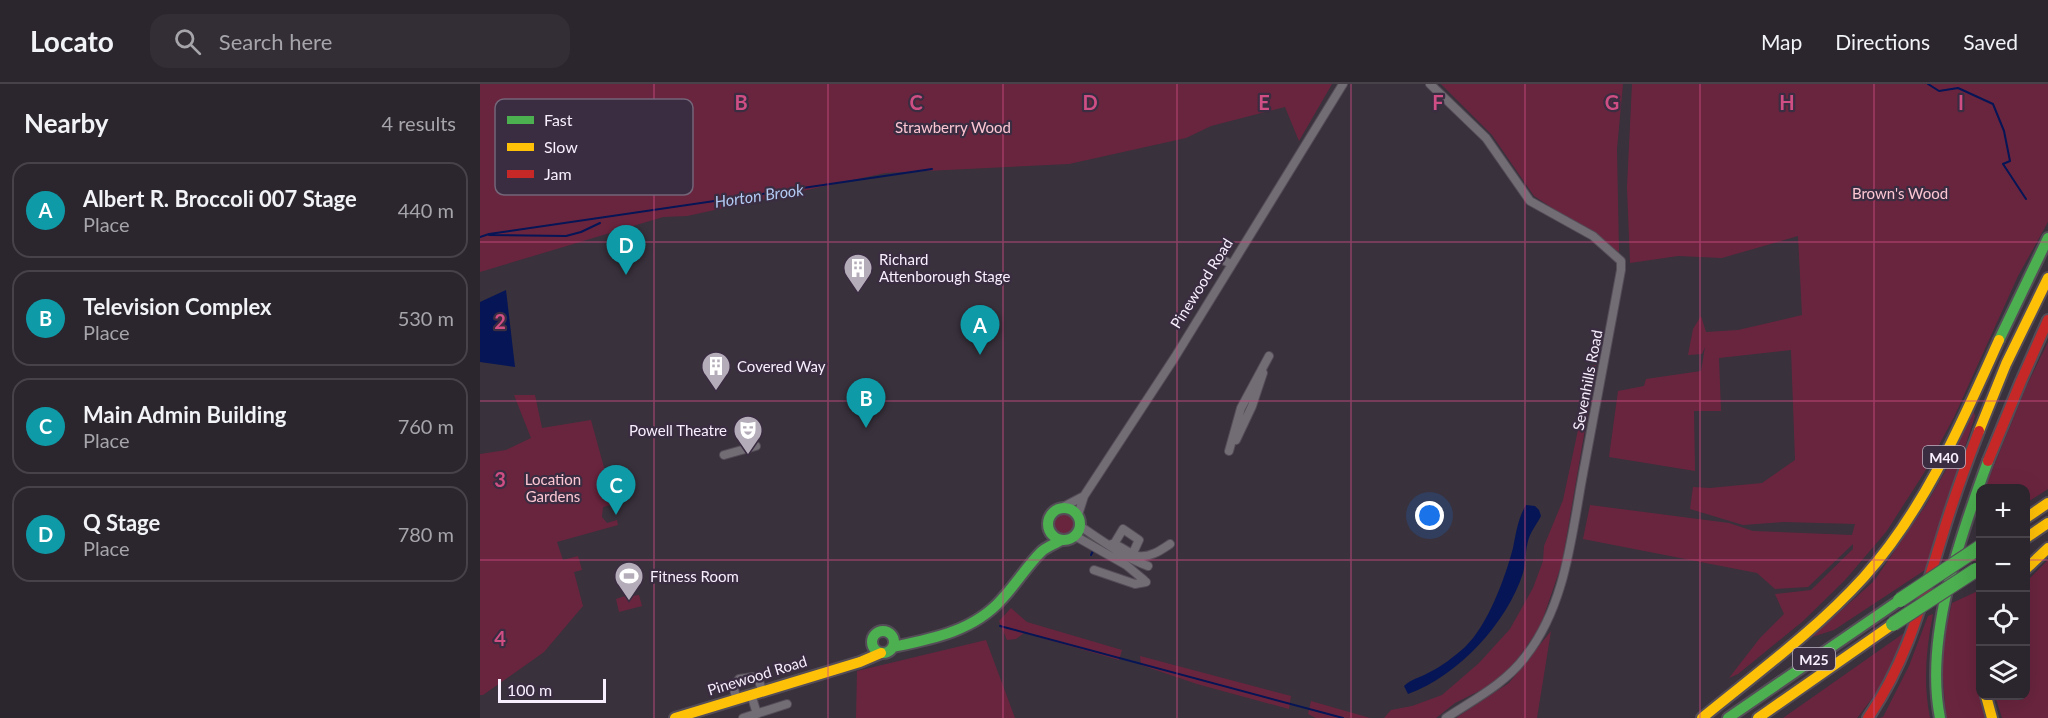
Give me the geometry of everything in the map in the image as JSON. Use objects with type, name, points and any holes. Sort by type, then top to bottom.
[{"type":"main road","name":"M40","points":[[1702,718],[1825,616],[1851,591],[1883,553],[1925,492],[1952,444],[2012,309],[2048,238]]},
{"type":"main road","points":[[1868,718],[1892,682],[1909,646],[1968,459],[1997,386],[2048,278]]},
{"type":"main road","points":[[1940,718],[1935,692],[1935,654],[1958,554],[1989,458],[2048,320]]},
{"type":"main road","points":[[2030,515],[2048,503]]},
{"type":"main road","points":[[1063,507],[1071,509],[1078,526],[1061,540],[1053,536],[1048,529],[1050,515],[1056,509],[1063,507]]},
{"type":"main road","points":[[2030,535],[2048,523]]},
{"type":"main road","name":"Pinewood Road","points":[[1042,551],[1048,529]]},
{"type":"main road","name":"Pinewood Road","points":[[675,718],[860,662],[882,648],[926,641],[960,629],[984,616],[1001,601],[1042,551],[1061,540]]},
{"type":"main road","points":[[2030,564],[2048,548]]},
{"type":"main road","name":"M25","points":[[1728,718],[1976,550]]},
{"type":"main road","name":"M25","points":[[1758,718],[1976,569]]},
{"type":"main road","points":[[888,632],[894,639],[882,648],[872,638],[882,630],[926,641]]},
{"type":"main road","points":[[1987,700],[1992,718]]},
{"type":"street","name":"Pinewood Road","points":[[1078,526],[1084,496],[1169,367],[1343,84]]},
{"type":"street","name":"Sevenhills Road","points":[[1430,84],[1486,138],[1530,201],[1593,236],[1621,261],[1620,277],[1570,544],[1556,599],[1542,632],[1525,658],[1502,681],[1446,718]]},
{"type":"street","points":[[1220,258],[1231,264]]},
{"type":"street","points":[[1269,356],[1252,406],[1229,451],[1244,403],[1269,356]]},
{"type":"street","points":[[724,455],[756,446]]},
{"type":"street","name":"Pinewood Road","points":[[1063,507],[1084,496]]},
{"type":"street","points":[[1078,526],[1137,562],[1148,566]]},
{"type":"street","points":[[1078,526],[1145,581],[1135,584],[1094,570]]},
{"type":"street","points":[[1114,544],[1123,529],[1139,540],[1133,553]]},
{"type":"street","points":[[1105,543],[1114,544],[1138,556],[1151,555],[1170,544]]},
{"type":"street","points":[[757,692],[757,714]]},
{"type":"street","points":[[743,718],[787,704]]},
{"type":"green space","name":"Strawberry Wood","points":[[480,84],[1332,84],[1299,141],[1285,107],[1211,126],[1186,138],[1069,164],[885,173],[687,216],[663,217],[480,272]]},
{"type":"green space","points":[[1441,84],[1623,84],[1617,149],[1619,252],[1534,196],[1492,135]]},
{"type":"green space","name":"Brown's Wood","points":[[1632,84],[2048,84],[2048,222],[2018,276],[1954,417],[1924,473],[1886,532],[1845,580],[1803,621],[1738,674],[1729,678],[1760,638],[1784,614],[1775,594],[1811,590],[1853,549],[1853,544],[1808,587],[1775,589],[1757,573],[1583,539],[1590,505],[1729,523],[1753,531],[1852,535],[1855,524],[1784,522],[1743,525],[1690,509],[1693,487],[1710,488],[1762,483],[1795,460],[1791,350],[1719,358],[1721,411],[1694,411],[1695,471],[1609,457],[1618,391],[1644,386],[1646,379],[1701,371],[1705,347],[1702,354],[1688,355],[1693,329],[1701,316],[1706,332],[1738,330],[1802,315],[1798,236],[1722,258],[1678,256],[1630,263],[1627,187]]},
{"type":"green space","points":[[2048,342],[2048,489],[2030,500],[2030,484],[1987,484],[2027,385]]},
{"type":"green space","points":[[1592,365],[1596,365],[1562,563],[1540,627],[1516,661],[1497,682],[1455,703],[1436,718],[1384,718],[1391,710],[1412,706],[1442,695],[1479,663],[1510,629],[1533,588],[1543,561],[1544,546],[1563,500]]},
{"type":"green space","name":"Location Gardens","points":[[514,395],[535,395],[542,428],[591,420],[614,504],[603,507],[602,517],[607,523],[617,520],[618,525],[557,542],[563,560],[578,556],[582,570],[574,572],[583,606],[544,652],[480,695],[480,454],[506,450],[531,438]]},
{"type":"green space","points":[[1973,409],[1975,416],[1925,570],[1834,630],[1812,637],[1874,581],[1926,505],[1946,470]]},
{"type":"green space","points":[[1064,510],[1073,514],[1077,523],[1073,532],[1064,536],[1055,532],[1051,523],[1055,514]]},
{"type":"green space","points":[[2048,560],[2048,718],[2002,718],[1996,700],[2030,700],[2030,578]]},
{"type":"green space","points":[[1976,592],[1976,700],[1982,700],[1986,718],[1946,718],[1941,651],[1952,603]]},
{"type":"green space","name":"Fitness Room","points":[[631,594],[632,596],[639,595],[642,606],[619,612],[616,599]]},
{"type":"green space","points":[[1011,608],[1027,622],[1122,650],[1119,660],[1024,633],[1016,639],[1007,640],[999,621]]},
{"type":"green space","points":[[1933,614],[1926,666],[1930,718],[1879,718],[1883,717],[1909,666],[1928,616]]},
{"type":"green space","points":[[1551,631],[1537,718],[1456,718],[1509,683]]},
{"type":"green space","points":[[1904,633],[1892,668],[1857,718],[1783,718]]},
{"type":"green space","points":[[986,640],[1015,718],[856,718],[857,671]]},
{"type":"green space","points":[[1140,656],[1291,696],[1289,709],[1197,684],[1141,665]]},
{"type":"green space","points":[[1311,701],[1370,718],[1316,718],[1308,714]]},
{"type":"shaded area","points":[[506,290],[515,367],[480,362],[480,302]]},
{"type":"shaded area","points":[[1526,505],[1535,506],[1541,516],[1529,538],[1525,565],[1516,592],[1505,610],[1493,629],[1462,661],[1427,686],[1408,694],[1404,686],[1452,658],[1465,647],[1481,626],[1500,587],[1513,548],[1519,520]]},
{"type":"waterway","points":[[1928,84],[1939,91],[1958,88],[1993,104],[2004,131],[2010,161],[2003,164],[2026,199]]},
{"type":"waterway","name":"Horton Brook","points":[[480,237],[932,169]]},
{"type":"waterway","points":[[489,235],[566,236],[600,223]]},
{"type":"waterway","points":[[1091,555],[1093,551]]},
{"type":"waterway","points":[[1000,626],[1343,718]]},
{"type":"traffic: fast","points":[[1999,340],[2048,238]]},
{"type":"traffic: fast","points":[[1940,718],[1936,687],[1941,622],[1956,555],[1988,461]]},
{"type":"traffic: fast","points":[[1064,508],[1076,512],[1080,524],[1076,536],[1064,540],[1052,536],[1048,524],[1052,512],[1064,508]]},
{"type":"traffic: fast","points":[[893,647],[937,637],[979,619],[1002,599],[1041,552],[1061,540]]},
{"type":"traffic: fast","points":[[1900,600],[1976,550]]},
{"type":"traffic: fast","points":[[1893,624],[1976,570]]},
{"type":"traffic: fast","points":[[1728,718],[1900,600]]},
{"type":"traffic: fast","points":[[883,631],[891,634],[894,642],[891,650],[883,653],[875,650],[872,642],[875,634],[883,631]]},
{"type":"traffic: slow","points":[[1979,431],[2006,364],[2048,278]]},
{"type":"traffic: slow","points":[[1702,718],[1826,615],[1886,551],[1924,494],[1956,433],[1999,340]]},
{"type":"traffic: slow","points":[[2030,515],[2048,503]]},
{"type":"traffic: slow","points":[[2030,535],[2048,523]]},
{"type":"traffic: slow","points":[[2030,565],[2048,548]]},
{"type":"traffic: slow","points":[[1758,718],[1893,624]]},
{"type":"traffic: slow","points":[[675,718],[860,662],[881,653]]},
{"type":"traffic: slow","points":[[1987,700],[1992,718]]},
{"type":"traffic: jam","points":[[1988,461],[2048,320]]},
{"type":"traffic: jam","points":[[1868,718],[1882,697],[1912,632],[1954,499],[1979,431]]},
{"type":"place","name":"Q Stage","points":[[626,275]]},
{"type":"place","name":"Richard Attenborough Stage","points":[[858,294]]},
{"type":"place","name":"Albert R. Broccoli 007 Stage","points":[[980,355]]},
{"type":"place","name":"Covered Way","points":[[716,392]]},
{"type":"place","name":"Television Complex","points":[[866,428]]},
{"type":"place","name":"Powell Theatre","points":[[748,456]]},
{"type":"place","name":"Main Admin Building","points":[[616,515]]},
{"type":"place","name":"Fitness Room","points":[[629,602]]}]
